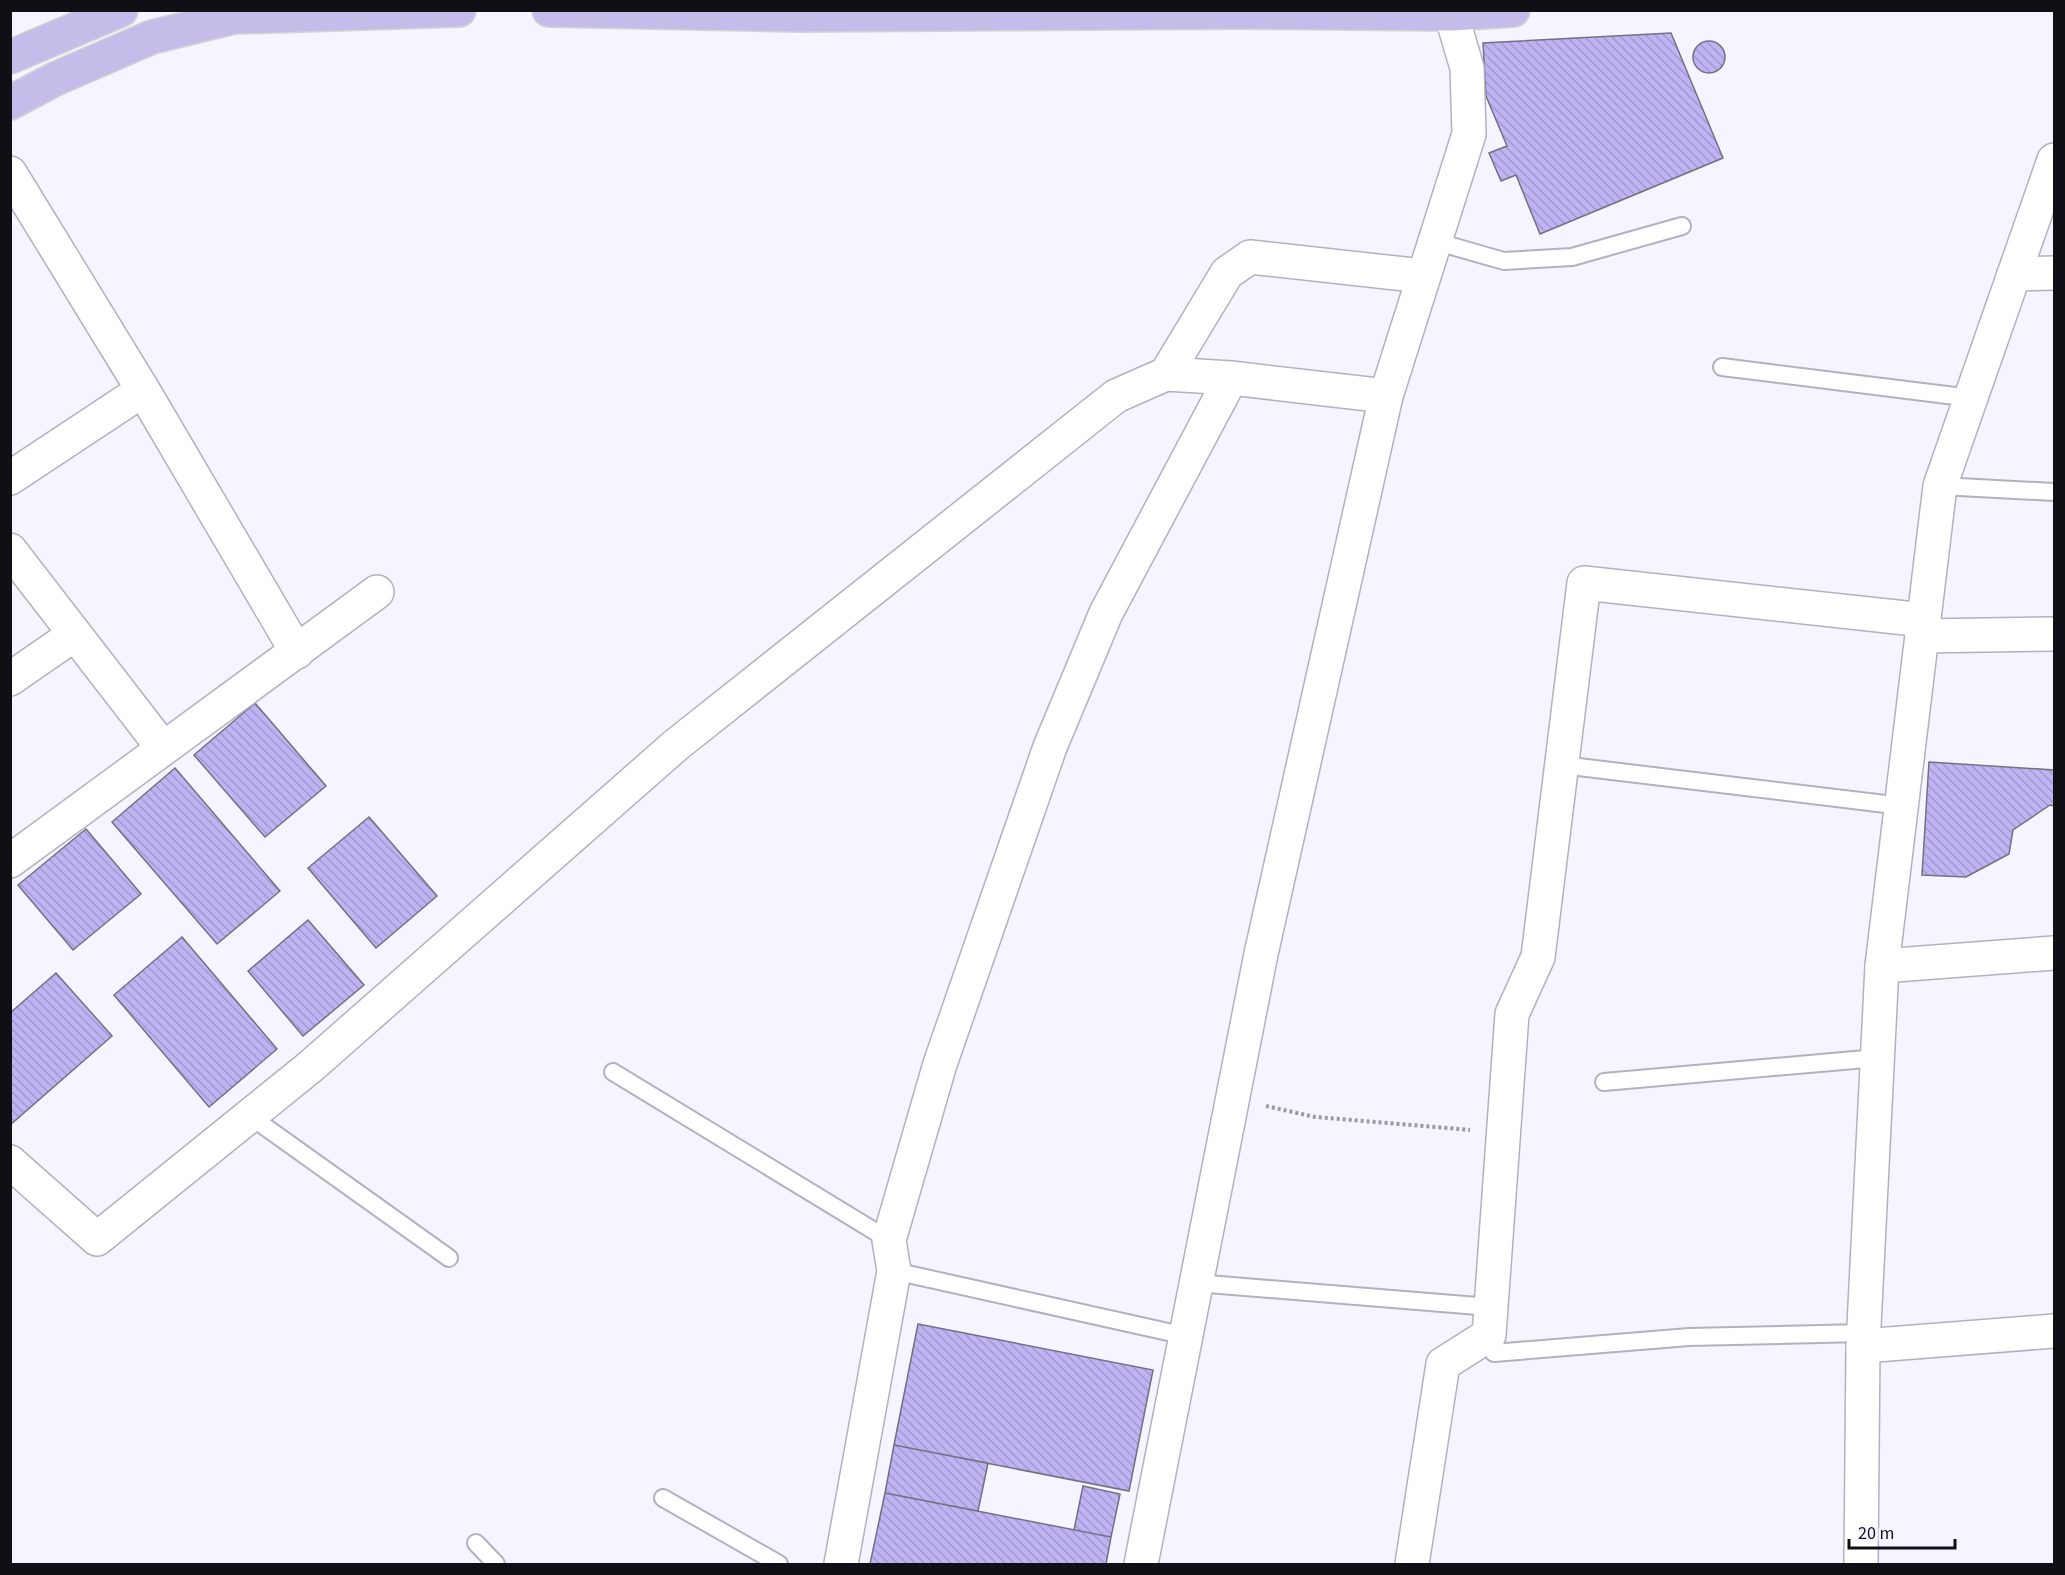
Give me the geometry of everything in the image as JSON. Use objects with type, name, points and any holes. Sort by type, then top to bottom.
[{"type":"main road","points":[[10,57],[121,10]]},
{"type":"main road","points":[[10,103],[55,79],[152,37],[234,17],[459,10]]},
{"type":"main road","points":[[549,10],[800,15],[1513,10]]},
{"type":"street","points":[[1141,1564],[1261,954],[1386,396],[1468,134],[1467,68],[1451,12]]},
{"type":"street","points":[[1861,1564],[1863,1340],[1882,966],[1940,486],[2055,160]]},
{"type":"street","points":[[10,173],[143,390],[297,651]]},
{"type":"street","points":[[1166,374],[1227,273],[1250,257],[1423,276]]},
{"type":"street","points":[[2014,274],[2055,273]]},
{"type":"street","points":[[10,1162],[97,1239],[310,1067],[676,745],[1116,396],[1166,374],[1231,378],[1386,396]]},
{"type":"street","points":[[842,1564],[891,1255],[940,1064],[1050,747],[1106,613],[1231,378]]},
{"type":"street","points":[[10,478],[143,390]]},
{"type":"street","points":[[10,549],[164,748]]},
{"type":"street","points":[[1412,1564],[1443,1364],[1490,1321],[1512,1014],[1538,957],[1584,583],[1923,628],[2055,634]]},
{"type":"street","points":[[10,861],[377,592]]},
{"type":"street","points":[[10,679],[75,634]]},
{"type":"street","points":[[1882,966],[2055,953]]},
{"type":"street","points":[[1863,1340],[2055,1331]]},
{"type":"lane","points":[[1434,241],[1504,261],[1572,257],[1682,226]]},
{"type":"lane","points":[[1722,367],[1971,398]]},
{"type":"lane","points":[[1940,486],[2055,492]]},
{"type":"lane","points":[[1562,765],[1902,807]]},
{"type":"lane","points":[[1604,1082],[1877,1058]]},
{"type":"lane","points":[[613,1072],[891,1255],[1186,1336]]},
{"type":"lane","points":[[250,1116],[448,1258]]},
{"type":"lane","points":[[1196,1283],[1490,1321],[1494,1353],[1689,1337],[1863,1340]]},
{"type":"lane","points":[[663,1498],[779,1564]]},
{"type":"lane","points":[[476,1543],[496,1564]]},
{"type":"path","points":[[1232,1098],[1316,1117],[1503,1133]]},
{"type":"building","points":[[1671,33],[1723,158],[1540,234],[1516,175],[1501,181],[1489,153],[1507,146],[1486,96],[1483,43]]},
{"type":"building","points":[[1709,41],[1721,45],[1725,57],[1721,69],[1709,73],[1697,69],[1693,57],[1697,45]]},
{"type":"building","points":[[255,703],[326,786],[265,837],[194,755]]},
{"type":"building","points":[[1929,762],[2054,770],[2054,806],[2050,805],[2013,830],[2009,854],[1966,877],[1922,875]]},
{"type":"building","points":[[175,768],[280,891],[217,944],[112,822]]},
{"type":"building","points":[[369,817],[437,896],[376,948],[308,868]]},
{"type":"building","points":[[86,829],[141,894],[73,950],[18,885]]},
{"type":"building","points":[[308,920],[364,985],[303,1036],[248,971]]},
{"type":"building","points":[[182,937],[277,1049],[209,1107],[114,995]]},
{"type":"building","points":[[56,973],[112,1036],[10,1125],[10,1013]]},
{"type":"building","points":[[918,1324],[1153,1370],[1129,1491],[894,1445]]},
{"type":"building","points":[[894,1445],[988,1463],[978,1511],[885,1493]]},
{"type":"building","points":[[1083,1486],[1120,1494],[1111,1537],[1074,1530]]},
{"type":"building","points":[[885,1493],[1111,1537],[1106,1564],[870,1564]]}]
